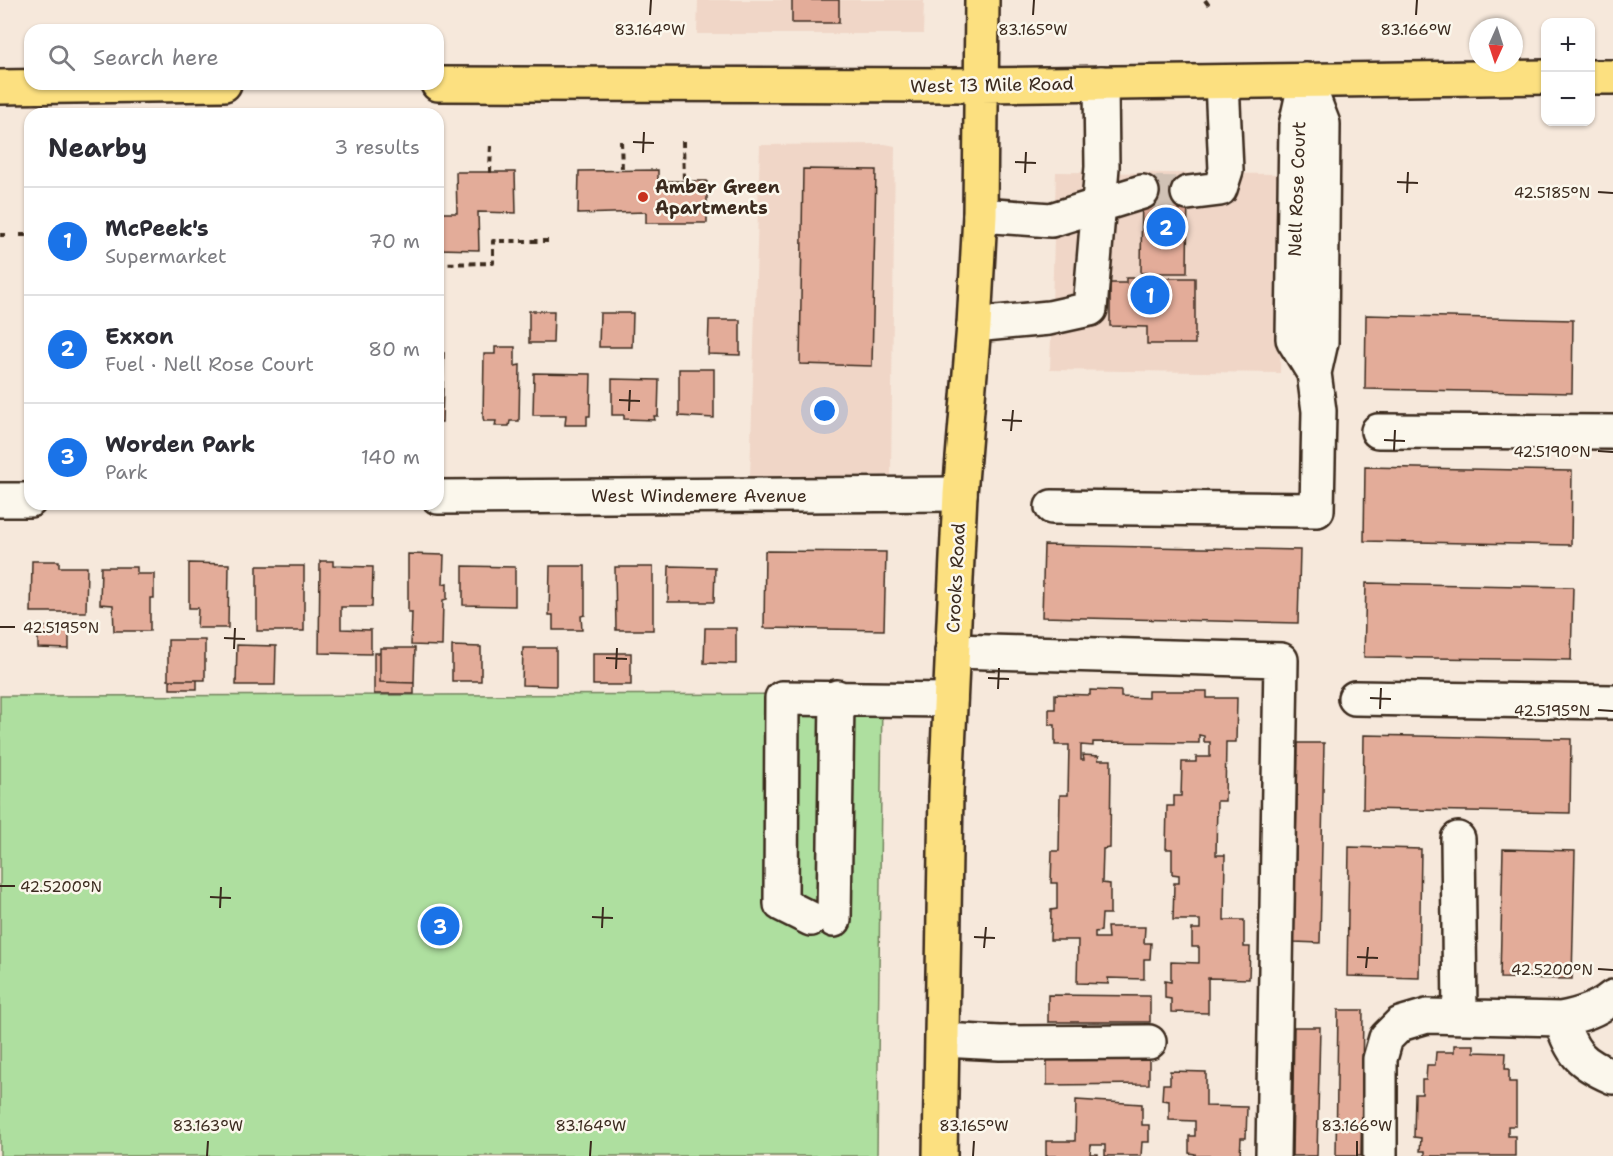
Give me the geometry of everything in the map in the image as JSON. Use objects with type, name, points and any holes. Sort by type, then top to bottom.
[{"type":"main road","name":"Crooks Road","points":[[940,1156],[946,792],[960,494],[975,326],[980,215],[982,0]]},
{"type":"main road","name":"West 13 Mile Road","points":[[444,84],[981,86],[1541,77]]},
{"type":"main road","points":[[1595,77],[1613,77]]},
{"type":"main road","points":[[0,87],[24,87]]},
{"type":"street","name":"Nell Rose Court","points":[[1052,507],[1317,510],[1319,411],[1314,373],[1293,339],[1296,125],[1306,80]]},
{"type":"street","points":[[1188,193],[1220,189],[1226,170],[1222,82]]},
{"type":"street","points":[[975,326],[1049,318],[1090,309],[1102,167],[1101,83]]},
{"type":"street","points":[[980,215],[1051,220],[1142,192]]},
{"type":"street","points":[[1378,431],[1613,432]]},
{"type":"street","name":"West Windemere Avenue","points":[[444,497],[960,494]]},
{"type":"street","points":[[0,500],[24,500]]},
{"type":"street","points":[[952,651],[1281,660],[1273,1156]]},
{"type":"street","points":[[837,697],[823,920],[781,904],[782,698],[837,697],[950,700]]},
{"type":"street","points":[[1354,698],[1613,702]]},
{"type":"street","points":[[1458,839],[1460,1015]]},
{"type":"street","points":[[1380,1156],[1380,1059],[1386,1038],[1400,1024],[1427,1016],[1561,1019],[1582,1015],[1613,997]]},
{"type":"street","points":[[1561,1019],[1567,1038],[1581,1061],[1613,1077]]},
{"type":"street","points":[[943,1040],[1000,1043],[1149,1042]]},
{"type":"path","points":[[1205,0],[1210,7]]},
{"type":"path","points":[[621,141],[622,170]]},
{"type":"path","points":[[683,141],[684,181]]},
{"type":"path","points":[[490,173],[491,142]]},
{"type":"path","points":[[0,235],[9,235]]},
{"type":"path","points":[[444,264],[494,263],[493,241],[552,241]]},
{"type":"shaded area","points":[[698,0],[924,0],[923,34],[697,34]]},
{"type":"shaded area","points":[[885,144],[895,146],[891,475],[750,478],[760,145]]},
{"type":"shaded area","points":[[1056,172],[1284,174],[1280,373],[1050,370]]},
{"type":"green space","points":[[882,694],[877,1156],[0,1156],[0,696]]},
{"type":"building","points":[[792,0],[839,0],[839,23],[792,23]]},
{"type":"building","points":[[803,169],[876,170],[872,366],[800,364]]},
{"type":"building","name":"Amber Green Apartments","points":[[658,170],[658,181],[707,181],[707,223],[646,223],[646,212],[578,214],[579,171]]},
{"type":"building","points":[[456,172],[515,172],[516,213],[478,212],[479,250],[444,249],[444,213],[457,213]]},
{"type":"building","points":[[1142,184],[1188,184],[1187,273],[1141,273]]},
{"type":"building","points":[[1126,278],[1195,278],[1195,344],[1147,344],[1147,327],[1110,326],[1110,283],[1126,283]]},
{"type":"building","points":[[529,311],[554,311],[553,343],[529,343]]},
{"type":"building","points":[[600,313],[633,313],[632,347],[599,347]]},
{"type":"building","points":[[1366,315],[1573,320],[1572,393],[1365,389]]},
{"type":"building","points":[[709,320],[740,320],[740,355],[708,354]]},
{"type":"building","points":[[495,347],[515,347],[515,366],[520,365],[519,421],[510,421],[509,426],[495,426],[496,421],[484,421],[483,418],[484,354],[495,354]]},
{"type":"building","points":[[679,369],[714,369],[714,418],[679,416]]},
{"type":"building","points":[[534,373],[591,374],[590,416],[587,416],[587,425],[565,425],[566,415],[533,415]]},
{"type":"building","points":[[612,379],[659,380],[658,416],[654,416],[655,420],[624,419],[624,415],[612,415]]},
{"type":"building","points":[[1365,467],[1572,471],[1571,545],[1364,541]]},
{"type":"building","points":[[1044,545],[1300,550],[1298,623],[1042,617]]},
{"type":"building","points":[[765,551],[886,552],[884,630],[764,628]]},
{"type":"building","points":[[408,554],[444,555],[443,584],[447,583],[447,599],[443,600],[442,646],[411,645],[412,612],[408,612]]},
{"type":"building","points":[[32,561],[59,561],[59,567],[87,567],[86,612],[31,612]]},
{"type":"building","points":[[320,561],[333,561],[333,566],[373,567],[372,607],[341,607],[341,629],[371,630],[371,654],[319,653]]},
{"type":"building","points":[[189,563],[229,564],[228,628],[197,628],[198,608],[189,608]]},
{"type":"building","points":[[257,566],[304,566],[304,631],[257,631]]},
{"type":"building","points":[[463,566],[515,567],[515,606],[463,605]]},
{"type":"building","points":[[550,566],[585,566],[585,615],[581,616],[582,630],[553,630],[553,615],[549,615]]},
{"type":"building","points":[[669,566],[715,567],[714,602],[668,602]]},
{"type":"building","points":[[101,567],[137,567],[137,574],[154,574],[154,598],[150,598],[150,631],[114,631],[113,605],[100,604]]},
{"type":"building","points":[[615,567],[653,567],[653,630],[616,630]]},
{"type":"building","points":[[1366,583],[1573,587],[1571,660],[1364,657]]},
{"type":"building","points":[[38,627],[69,627],[69,649],[38,648]]},
{"type":"building","points":[[705,628],[736,628],[736,664],[704,663]]},
{"type":"building","points":[[168,640],[205,640],[205,680],[168,680]]},
{"type":"building","points":[[237,645],[276,646],[275,685],[236,685]]},
{"type":"building","points":[[452,646],[481,647],[481,681],[452,681]]},
{"type":"building","points":[[380,648],[415,648],[414,683],[380,682]]},
{"type":"building","points":[[523,648],[556,648],[556,686],[522,685]]},
{"type":"building","points":[[374,653],[380,653],[380,682],[414,683],[414,694],[374,694]]},
{"type":"building","points":[[593,653],[631,653],[631,685],[593,685]]},
{"type":"building","points":[[170,680],[197,680],[197,689],[170,689]]},
{"type":"building","points":[[1090,690],[1121,691],[1121,697],[1148,698],[1148,691],[1207,691],[1207,698],[1237,698],[1236,742],[1226,742],[1225,801],[1217,801],[1216,855],[1225,855],[1224,920],[1244,920],[1244,947],[1250,947],[1249,979],[1208,978],[1208,1013],[1171,1012],[1171,999],[1165,998],[1165,981],[1171,982],[1171,962],[1199,963],[1199,947],[1192,947],[1192,929],[1200,929],[1200,920],[1173,920],[1174,883],[1179,883],[1179,875],[1172,874],[1172,849],[1166,849],[1167,806],[1174,806],[1174,796],[1181,796],[1182,762],[1196,762],[1196,757],[1210,757],[1210,742],[1204,742],[1204,736],[1199,735],[1199,743],[1093,742],[1093,746],[1081,745],[1081,760],[1084,760],[1083,755],[1099,756],[1098,760],[1111,760],[1110,848],[1103,849],[1102,883],[1110,884],[1110,914],[1102,914],[1101,931],[1095,932],[1095,938],[1108,938],[1107,927],[1145,927],[1144,943],[1151,943],[1150,959],[1144,959],[1144,979],[1108,978],[1109,984],[1077,983],[1078,940],[1050,940],[1051,910],[1057,909],[1057,883],[1051,883],[1052,851],[1059,851],[1060,795],[1068,795],[1069,745],[1055,745],[1055,725],[1049,725],[1049,709],[1055,709],[1055,694],[1090,695]]},
{"type":"building","points":[[1364,735],[1571,739],[1570,813],[1363,809]]},
{"type":"building","points":[[1298,743],[1324,743],[1320,943],[1294,942]]},
{"type":"building","points":[[1349,847],[1421,849],[1419,978],[1347,976]]},
{"type":"building","points":[[1503,849],[1575,851],[1572,979],[1500,978]]},
{"type":"building","points":[[1048,995],[1150,996],[1150,1022],[1048,1022]]},
{"type":"building","points":[[1338,1010],[1363,1010],[1361,1156],[1336,1156]]},
{"type":"building","points":[[1294,1027],[1320,1027],[1317,1156],[1292,1156]]},
{"type":"building","points":[[1454,1045],[1474,1045],[1474,1052],[1506,1053],[1505,1069],[1509,1069],[1509,1082],[1516,1082],[1516,1126],[1508,1126],[1508,1136],[1515,1136],[1515,1156],[1425,1156],[1425,1151],[1420,1151],[1421,1138],[1414,1137],[1415,1094],[1422,1094],[1422,1080],[1426,1080],[1427,1065],[1435,1065],[1436,1052],[1454,1052]]},
{"type":"building","points":[[1149,1058],[1149,1084],[1047,1085],[1047,1059]]},
{"type":"building","points":[[1170,1071],[1206,1072],[1206,1106],[1247,1107],[1246,1138],[1241,1138],[1240,1156],[1195,1156],[1189,1153],[1189,1136],[1195,1136],[1195,1121],[1169,1120],[1169,1101],[1162,1100],[1163,1084],[1170,1084]]},
{"type":"building","points":[[1076,1100],[1142,1104],[1142,1125],[1149,1125],[1149,1142],[1142,1142],[1141,1156],[1105,1156],[1105,1145],[1091,1145],[1090,1154],[1098,1154],[1098,1156],[1046,1156],[1046,1141],[1075,1141]]},
{"type":"tunnel","points":[[1142,192],[1188,193]]},
{"type":"place","name":"Amber Green Apartments","points":[[643,197]]},
{"type":"place","name":"Exxon","points":[[1166,227]]},
{"type":"place","name":"McPeek's","points":[[1150,295]]},
{"type":"place","name":"Worden Park","points":[[440,926]]}]
